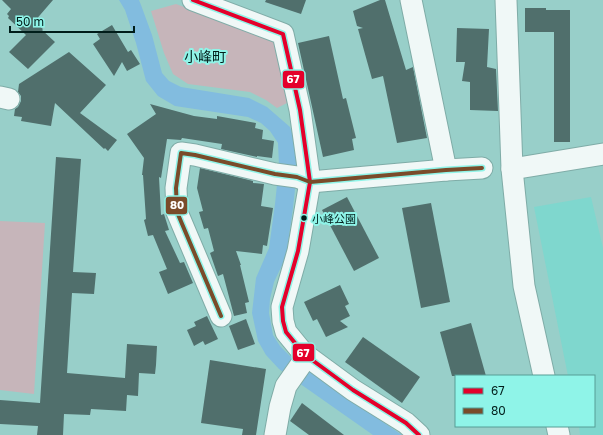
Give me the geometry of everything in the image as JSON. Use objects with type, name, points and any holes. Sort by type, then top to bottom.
[{"type":"street","points":[[192,0],[282,34],[300,110],[304,180],[298,251],[282,307],[283,321],[286,332],[306,358],[352,390],[406,423],[419,435]]},
{"type":"street","points":[[411,0],[446,170]]},
{"type":"street","points":[[506,0],[512,169],[524,286],[544,375]]},
{"type":"street","points":[[221,316],[177,212],[176,188],[181,154],[195,155],[304,180],[482,168]]},
{"type":"street","points":[[512,169],[603,154]]},
{"type":"street","points":[[275,435],[280,407],[286,386],[306,358]]},
{"type":"shaded area","points":[[119,0],[139,0],[152,35],[162,73],[169,81],[181,87],[249,98],[267,107],[290,127],[298,161],[286,257],[274,282],[270,299],[269,313],[273,335],[280,346],[290,356],[320,379],[402,435],[373,435],[279,369],[266,355],[258,341],[252,313],[256,278],[269,248],[279,165],[278,143],[270,131],[261,123],[248,117],[175,106],[158,96],[146,81],[125,10]]},
{"type":"shaded area","points":[[176,4],[274,40],[289,102],[277,108],[266,100],[250,92],[188,84],[173,74],[164,53],[151,11]]},
{"type":"shaded area","points":[[591,197],[603,248],[603,435],[580,435],[579,427],[595,427],[595,375],[568,375],[534,207]]},
{"type":"shaded area","points":[[0,221],[45,223],[34,394],[0,390]]},
{"type":"building","points":[[2,0],[53,0],[34,22],[55,42],[28,69],[9,52],[26,35],[8,18],[9,16],[7,14],[11,9]]},
{"type":"building","points":[[266,0],[306,0],[301,14],[265,2]]},
{"type":"building","points":[[380,0],[385,0],[406,70],[413,67],[427,138],[397,143],[383,76],[372,79],[358,29],[363,28],[357,26],[353,11]]},
{"type":"building","points":[[525,8],[570,10],[570,142],[554,142],[554,32],[525,32]]},
{"type":"building","points":[[112,25],[128,52],[131,50],[140,64],[127,71],[122,62],[114,76],[93,44],[100,39],[97,34]]},
{"type":"building","points":[[457,28],[489,29],[487,67],[496,69],[498,111],[470,110],[470,82],[462,81],[465,62],[456,62]]},
{"type":"building","points":[[329,36],[343,99],[346,98],[356,138],[352,139],[354,150],[323,157],[298,43]]},
{"type":"building","points":[[69,52],[106,85],[80,113],[117,140],[108,151],[105,148],[104,149],[55,103],[51,126],[21,121],[22,117],[14,116],[15,109],[21,101],[21,96],[18,92],[19,84]]},
{"type":"building","points":[[150,104],[194,116],[217,119],[217,116],[256,123],[255,128],[263,130],[262,139],[274,141],[272,158],[257,157],[221,149],[222,144],[182,138],[181,140],[167,139],[161,178],[159,177],[161,215],[164,214],[169,230],[165,231],[180,263],[184,262],[193,283],[168,294],[159,272],[167,269],[153,235],[148,236],[144,220],[146,219],[142,175],[144,158],[127,134],[156,114]]},
{"type":"building","points":[[56,157],[81,159],[73,272],[96,273],[94,294],[72,293],[67,373],[125,378],[127,344],[157,346],[156,365],[155,374],[139,373],[138,396],[127,395],[126,411],[91,409],[90,415],[64,414],[63,435],[37,435],[38,426],[0,424],[0,400],[40,403]]},
{"type":"building","points":[[200,168],[253,181],[253,183],[264,184],[261,206],[273,208],[267,246],[263,245],[262,254],[236,251],[241,265],[249,302],[245,303],[247,313],[234,316],[223,274],[218,276],[210,253],[214,251],[208,228],[204,229],[199,212],[203,211],[197,188]]},
{"type":"building","points":[[347,197],[379,258],[354,271],[322,210]]},
{"type":"building","points":[[431,203],[450,302],[421,308],[402,208]]},
{"type":"building","points":[[340,285],[349,304],[345,306],[350,316],[340,321],[348,327],[326,337],[317,319],[313,321],[304,302]]},
{"type":"building","points":[[207,316],[218,339],[205,345],[203,341],[194,346],[187,330],[196,326],[194,322]]},
{"type":"building","points":[[246,319],[255,344],[238,350],[229,326]]},
{"type":"building","points":[[471,323],[486,375],[452,376],[440,332]]},
{"type":"building","points":[[363,337],[420,377],[402,403],[345,362]]},
{"type":"building","points":[[210,360],[266,369],[256,435],[242,435],[243,429],[201,423]]},
{"type":"building","points":[[302,403],[344,435],[309,435],[290,421]]},
{"type":"transit line","name":"67","points":[[193,0],[283,34],[300,110],[310,182],[298,251],[282,307],[283,321],[286,332],[304,354],[353,390],[406,423],[419,435]]},
{"type":"transit line","name":"80","points":[[221,316],[177,212],[176,188],[181,153],[275,174],[297,177],[310,182],[482,168]]},
{"type":"place","name":"小峰公園","points":[[304,218]]},
{"type":"district","name":"小峰町","points":[[205,56]]}]
